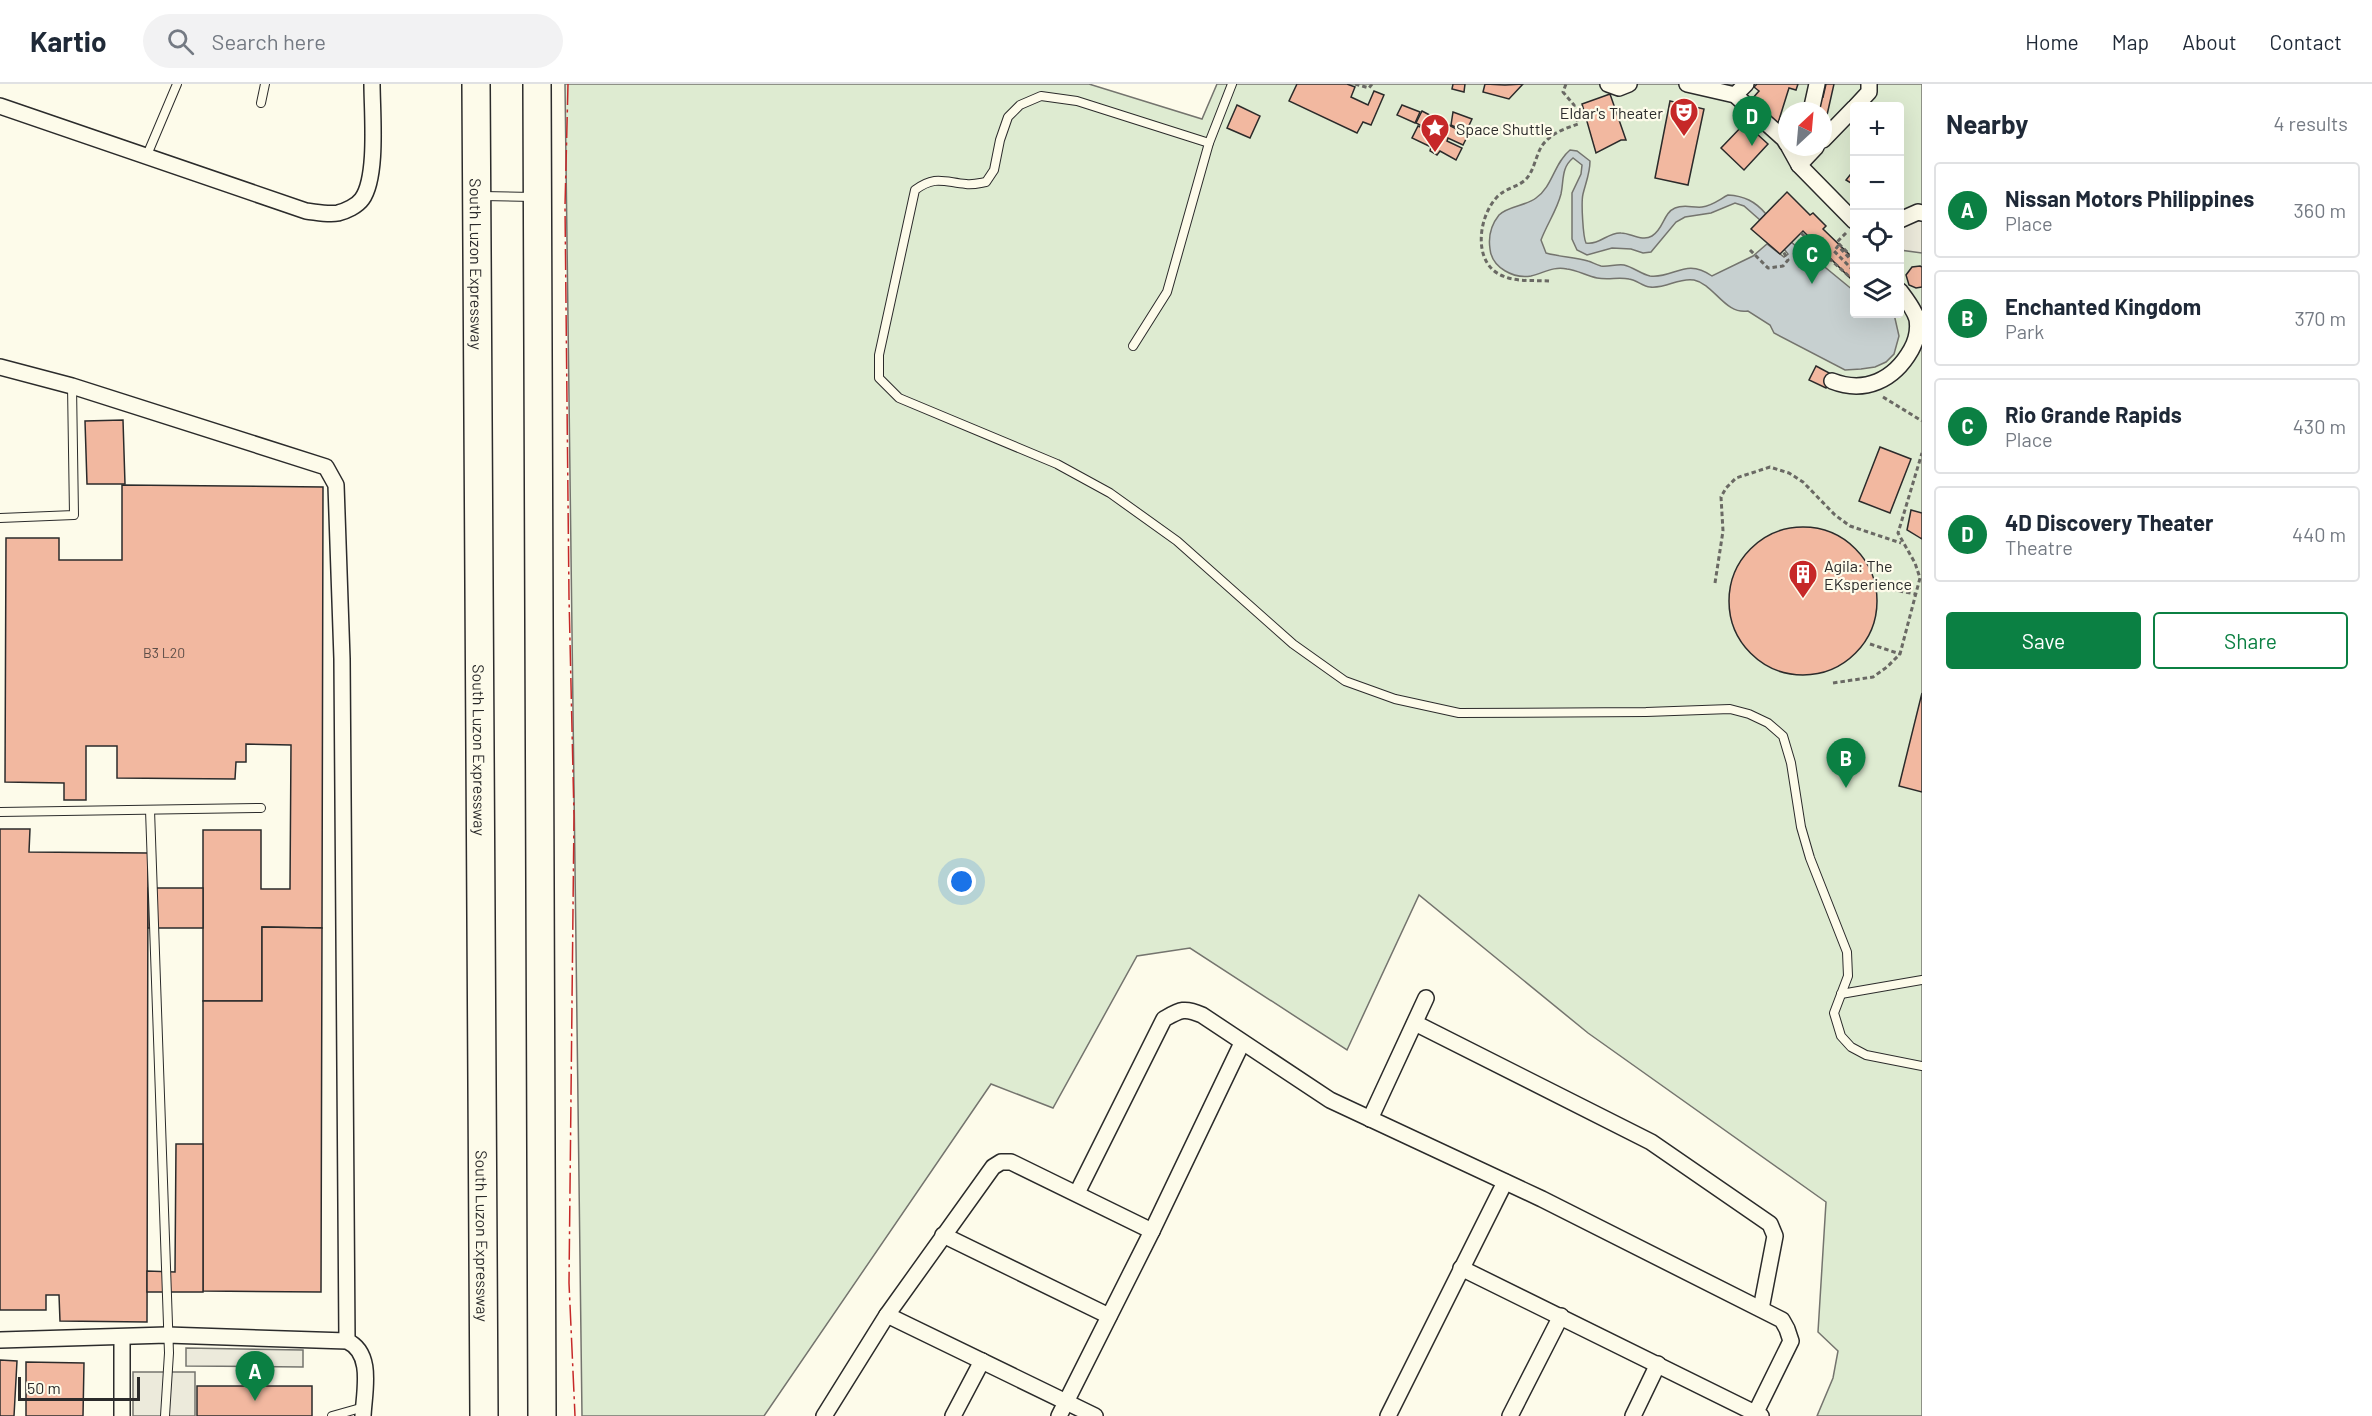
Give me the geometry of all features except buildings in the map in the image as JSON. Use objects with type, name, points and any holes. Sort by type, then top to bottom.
[{"type":"highway","name":"South Luzon Expressway","points":[[476,84],[484,1416]]},
{"type":"highway","points":[[537,84],[542,1416]]},
{"type":"street","points":[[0,106],[147,154],[306,211],[328,214],[339,213],[352,207],[362,199],[370,181],[372,84]]},
{"type":"street","points":[[1608,84],[1619,88],[1629,84]]},
{"type":"street","points":[[1687,84],[1740,89],[1778,132]]},
{"type":"street","points":[[1812,102],[1817,84]]},
{"type":"street","points":[[1860,102],[1869,92],[1869,84]]},
{"type":"street","points":[[1832,131],[1850,112]]},
{"type":"street","points":[[1794,156],[1798,165],[1850,217]]},
{"type":"street","points":[[1798,165],[1807,156]]},
{"type":"street","points":[[1904,218],[1922,213]]},
{"type":"street","points":[[1832,381],[1844,386],[1857,387],[1873,384],[1896,371],[1917,339],[1917,319],[1904,299]]},
{"type":"street","points":[[0,367],[72,386],[326,467],[336,485],[342,659],[347,1341]]},
{"type":"street","points":[[1370,1119],[1426,999]]},
{"type":"street","points":[[1077,1193],[1164,1019],[1177,1011],[1189,1009],[1202,1015],[1330,1100],[1505,1182],[1782,1320],[1791,1341],[1757,1415],[1461,1268]]},
{"type":"street","points":[[1415,1023],[1651,1142],[1770,1224],[1775,1236],[1761,1309]]},
{"type":"street","points":[[1059,1416],[1152,1231],[1242,1043]]},
{"type":"street","points":[[824,1416],[887,1315],[993,1167],[1001,1162],[1011,1162],[1152,1231]]},
{"type":"street","points":[[1388,1416],[1505,1182]]},
{"type":"street","points":[[943,1235],[1109,1316]]},
{"type":"street","points":[[887,1315],[1095,1416]]},
{"type":"street","points":[[1510,1416],[1560,1316]]},
{"type":"street","points":[[0,1340],[167,1335],[347,1341],[357,1345],[365,1361],[364,1412]]},
{"type":"street","points":[[122,1336],[122,1416]]},
{"type":"street","points":[[953,1416],[981,1362]]},
{"type":"street","points":[[1633,1416],[1658,1364]]},
{"type":"lane","points":[[147,154],[177,84]]},
{"type":"lane","points":[[261,103],[265,84]]},
{"type":"lane","points":[[1133,346],[1167,292],[1209,143],[1232,84]]},
{"type":"lane","points":[[1209,143],[1077,101],[1041,96],[1020,105],[1008,117],[1000,140],[994,170],[986,182],[969,185],[936,179],[925,182],[915,190],[879,355],[879,378],[899,398],[1057,464],[1110,493],[1177,541],[1293,644],[1345,681],[1395,699],[1459,713],[1730,709],[1749,714],[1768,723],[1783,736],[1791,763],[1810,858],[1847,952],[1848,976],[1834,1013],[1841,1036],[1851,1047],[1866,1055],[1922,1066]]},
{"type":"lane","points":[[477,196],[537,197]]},
{"type":"lane","points":[[0,518],[74,515],[72,386]]},
{"type":"lane","points":[[0,812],[261,808]]},
{"type":"lane","points":[[150,810],[169,1353],[165,1416]]},
{"type":"lane","points":[[1841,994],[1922,980]]},
{"type":"lane","points":[[332,1416],[335,1413],[364,1412]]},
{"type":"path","points":[[1355,84],[1370,88],[1372,84]]},
{"type":"path","points":[[1549,281],[1503,276],[1495,271],[1486,262],[1482,253],[1482,234],[1490,207],[1507,188],[1524,181],[1544,142],[1558,132],[1578,124],[1574,105],[1563,92],[1566,84]]},
{"type":"path","points":[[1801,233],[1850,278]]},
{"type":"path","points":[[1837,242],[1850,257]]},
{"type":"path","points":[[1850,257],[1838,246],[1834,251],[1850,267]]},
{"type":"path","points":[[1750,250],[1768,268],[1783,266],[1788,260],[1783,251]]},
{"type":"path","points":[[1873,384],[1881,396],[1922,421]]},
{"type":"path","points":[[1833,683],[1873,677],[1900,654],[1920,578],[1898,533],[1922,453]]},
{"type":"path","points":[[1714,583],[1723,531],[1721,497],[1736,478],[1770,467],[1790,473],[1803,482],[1835,515],[1850,526],[1901,543]]},
{"type":"path","points":[[1884,588],[1916,594]]},
{"type":"path","points":[[1869,644],[1900,654]]},
{"type":"green space","points":[[565,84],[1089,84],[1202,119],[1217,84],[1922,84],[1922,1416],[1817,1416],[1833,1378],[1838,1351],[1818,1332],[1826,1202],[1588,1033],[1419,895],[1347,1050],[1190,948],[1137,956],[1053,1108],[991,1084],[764,1416],[582,1416]]},
{"type":"shaded area","points":[[1570,150],[1577,151],[1590,161],[1582,198],[1586,243],[1596,242],[1616,233],[1648,238],[1656,233],[1671,210],[1682,206],[1706,206],[1728,195],[1749,200],[1766,214],[1760,220],[1744,206],[1735,203],[1711,213],[1685,217],[1676,222],[1651,252],[1643,253],[1631,249],[1612,248],[1587,255],[1577,250],[1572,239],[1572,193],[1581,174],[1582,165],[1573,158],[1565,170],[1559,200],[1541,240],[1546,253],[1590,261],[1601,266],[1624,265],[1650,276],[1666,275],[1694,268],[1712,276],[1753,256],[1767,244],[1784,257],[1788,254],[1784,249],[1791,242],[1798,245],[1850,288],[1850,318],[1895,318],[1899,336],[1894,354],[1886,362],[1875,367],[1845,370],[1774,333],[1770,325],[1748,311],[1740,311],[1726,304],[1708,287],[1694,280],[1650,287],[1629,279],[1597,278],[1562,268],[1531,276],[1518,276],[1505,271],[1495,262],[1490,249],[1489,240],[1494,223],[1503,212],[1532,201],[1542,193]]},
{"type":"shaded area","points":[[1922,209],[1922,253],[1904,251],[1904,212]]},
{"type":"shaded area","points":[[186,1348],[303,1350],[303,1367],[186,1366]]},
{"type":"shaded area","points":[[133,1372],[195,1372],[195,1416],[133,1416]]},
{"type":"power","points":[[568,84],[565,206],[574,816],[569,1283],[575,1416]]},
{"type":"place","name":"Eldar's Theater","points":[[1684,138]]},
{"type":"place","name":"4D Discovery Theater","points":[[1752,146]]},
{"type":"place","name":"Space Shuttle","points":[[1435,154]]},
{"type":"place","name":"Rio Grande Rapids","points":[[1812,284]]},
{"type":"place","name":"Agila: The EKsperience","points":[[1803,600]]},
{"type":"place","name":"Enchanted Kingdom","points":[[1846,788]]},
{"type":"place","name":"Nissan Motors Philippines","points":[[255,1401]]}]
